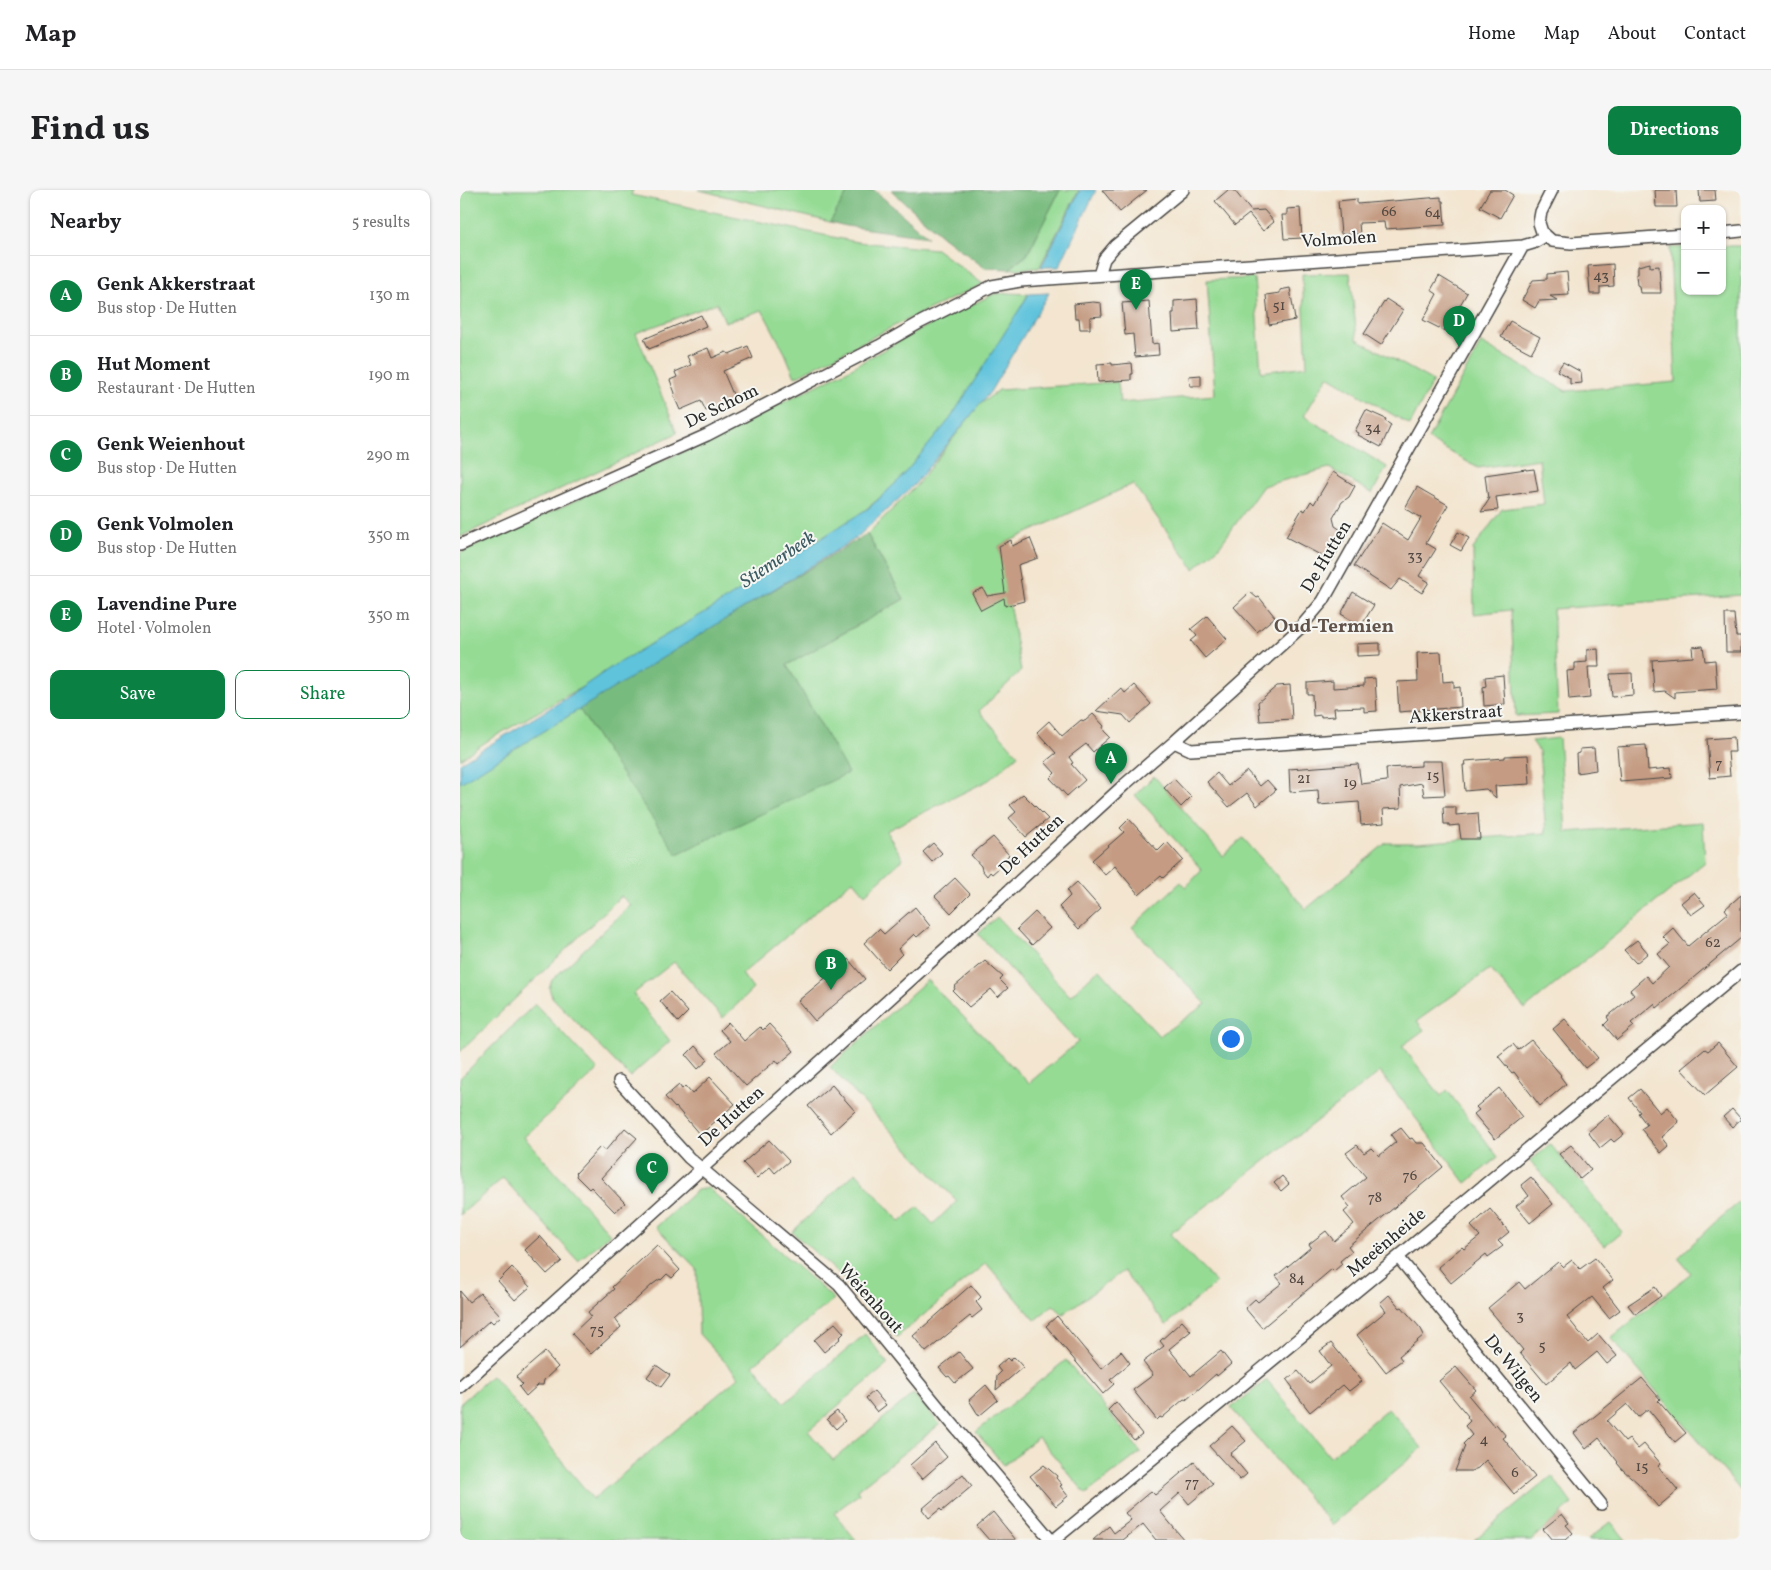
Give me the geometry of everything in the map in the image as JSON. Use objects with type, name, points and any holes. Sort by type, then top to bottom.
[{"type":"street","points":[[1100,275],[1104,259],[1115,246],[1184,190]]},
{"type":"street","points":[[1552,190],[1539,218],[1540,227],[1545,236],[1552,241],[1562,243],[1681,235]]},
{"type":"street","points":[[1726,232],[1741,231]]},
{"type":"street","name":"Volmolen","points":[[992,286],[1020,281],[1523,246],[1545,236]]},
{"type":"street","name":"De Hutten","points":[[460,1387],[1124,785],[1299,629],[1323,601],[1523,246]]},
{"type":"street","name":"De Schom","points":[[460,545],[707,435],[992,286]]},
{"type":"street","name":"Akkerstraat","points":[[1174,742],[1191,750],[1741,713]]},
{"type":"street","name":"Meeënheide","points":[[1052,1540],[1741,971]]},
{"type":"street","name":"Weienhout","points":[[619,1081],[689,1158],[839,1286],[949,1420],[1052,1540]]},
{"type":"street","name":"De Wilgen","points":[[1398,1256],[1601,1504]]},
{"type":"green space","points":[[460,190],[633,190],[631,195],[857,242],[936,249],[983,284],[902,322],[795,377],[785,353],[762,310],[725,322],[717,303],[636,333],[677,433],[460,537]]},
{"type":"green space","points":[[699,190],[849,190],[830,222]]},
{"type":"green space","points":[[849,190],[874,190],[928,237],[846,226],[830,222]]},
{"type":"green space","points":[[891,190],[1060,190],[1027,255],[1009,269],[985,268],[942,236]]},
{"type":"green space","points":[[1060,190],[1079,190],[1039,268],[1009,269],[1027,255]]},
{"type":"green space","points":[[1726,246],[1741,246],[1741,595],[1553,609],[1558,714],[1516,716],[1511,610],[1474,614],[1473,549],[1502,509],[1544,504],[1539,459],[1478,468],[1428,439],[1481,343],[1566,391],[1676,382],[1670,248],[1681,247],[1681,295],[1726,295]]},
{"type":"green space","points":[[1350,273],[1357,339],[1433,381],[1410,425],[1328,376],[1304,416],[1387,467],[1372,493],[1329,468],[1263,486],[1219,547],[1194,569],[1133,484],[999,546],[1021,671],[979,711],[1018,755],[989,780],[886,831],[903,859],[865,894],[853,880],[742,974],[753,989],[723,1018],[674,962],[633,994],[670,1041],[630,1077],[552,997],[549,988],[552,980],[631,905],[621,896],[460,1052],[460,777],[578,707],[608,754],[847,774],[787,665],[904,599],[867,534],[916,486],[979,405],[999,390],[1118,382],[1120,403],[1215,395],[1207,280],[1254,278],[1261,372],[1307,366],[1302,274]]},
{"type":"green space","points":[[994,294],[1028,294],[993,365],[912,471],[864,511],[827,538],[685,629],[492,738],[460,759],[460,553],[700,444],[848,370],[915,332]]},
{"type":"green space","points":[[867,534],[904,599],[787,665],[848,773],[677,854],[578,707]]},
{"type":"green space","points":[[1559,738],[1566,832],[1703,822],[1705,862],[1525,1009],[1490,969],[1417,1021],[1424,1030],[1402,1046],[1441,1096],[1447,1090],[1498,1157],[1466,1183],[1380,1072],[1170,1234],[1216,1283],[1166,1325],[1123,1271],[1063,1314],[1053,1305],[1035,1320],[986,1263],[897,1337],[855,1288],[792,1232],[856,1172],[900,1222],[918,1207],[933,1224],[957,1201],[830,1067],[927,980],[1029,1083],[1078,1042],[978,934],[997,917],[1070,996],[1099,969],[1159,1036],[1206,1004],[1132,927],[1181,882],[1186,887],[1202,870],[1135,795],[1154,776],[1223,856],[1243,838],[1306,909],[1386,843],[1418,843],[1546,833],[1539,751],[1532,741]]},
{"type":"green space","points":[[535,1004],[598,1070],[524,1137],[610,1234],[578,1261],[503,1178],[460,1215],[460,1078]]},
{"type":"green space","points":[[1550,1144],[1622,1232],[1604,1246],[1530,1161]]},
{"type":"green space","points":[[708,1188],[834,1299],[753,1365],[785,1403],[865,1334],[888,1364],[808,1431],[833,1460],[913,1394],[940,1424],[857,1490],[859,1494],[834,1513],[856,1540],[460,1540],[460,1404],[492,1375],[593,1499],[739,1377],[699,1334],[697,1269],[656,1227],[697,1190]]},
{"type":"green space","points":[[1741,1201],[1741,1491],[1611,1338],[1691,1273],[1678,1258],[1713,1224]]},
{"type":"green space","points":[[1066,1360],[1141,1452],[1086,1494],[1038,1437],[1004,1465],[976,1432]]},
{"type":"green space","points":[[1267,1380],[1330,1457],[1388,1408],[1422,1448],[1332,1525],[1231,1408]]},
{"type":"green space","points":[[1552,1476],[1572,1504],[1531,1540],[1474,1540]]},
{"type":"green space","points":[[1611,1522],[1626,1540],[1587,1540]]},
{"type":"water","points":[[1080,190],[1096,190],[1059,267],[1041,267]]},
{"type":"water","points":[[1049,293],[990,392],[914,485],[855,539],[460,783],[460,763],[565,699],[613,666],[714,607],[870,507],[899,480],[950,419],[1029,294]]},
{"type":"building","points":[[1102,190],[1147,190],[1120,212]]},
{"type":"building","points":[[1228,190],[1234,190],[1251,211],[1264,210],[1274,222],[1263,231],[1249,214],[1235,225],[1215,201]]},
{"type":"building","points":[[1490,190],[1505,190],[1513,195],[1500,218],[1480,207]]},
{"type":"building","points":[[1655,190],[1676,190],[1677,207],[1656,207]]},
{"type":"building","points":[[1699,190],[1715,190],[1716,201],[1700,202]]},
{"type":"building","points":[[1441,197],[1445,225],[1385,229],[1384,222],[1359,223],[1360,234],[1341,234],[1338,201],[1357,199],[1357,204]]},
{"type":"building","points":[[1300,208],[1302,238],[1284,239],[1282,215],[1287,215],[1287,209]]},
{"type":"building","points":[[1650,263],[1650,267],[1659,266],[1661,293],[1640,293],[1639,286],[1637,285],[1636,274],[1638,274],[1638,266]]},
{"type":"building","points":[[1613,264],[1614,286],[1600,287],[1600,294],[1590,294],[1588,266]]},
{"type":"building","points":[[1567,272],[1569,295],[1550,296],[1557,300],[1539,301],[1535,308],[1522,300],[1533,280],[1547,279],[1547,274]]},
{"type":"building","points":[[1439,276],[1467,293],[1445,331],[1423,320],[1437,294],[1431,290]]},
{"type":"building","points":[[1290,288],[1295,320],[1269,325],[1266,295],[1280,293],[1280,290]]},
{"type":"building","points":[[1197,299],[1199,330],[1173,332],[1172,313],[1174,313],[1174,301]]},
{"type":"building","points":[[1386,299],[1403,310],[1381,345],[1364,334]]},
{"type":"building","points":[[1149,301],[1152,344],[1158,343],[1159,355],[1135,357],[1133,334],[1125,335],[1122,303]]},
{"type":"building","points":[[1101,303],[1102,316],[1090,317],[1090,329],[1080,329],[1079,318],[1075,318],[1074,304]]},
{"type":"building","points":[[701,315],[706,326],[649,349],[644,339]]},
{"type":"building","points":[[1510,321],[1540,337],[1531,353],[1501,337]]},
{"type":"building","points":[[748,346],[753,358],[723,371],[735,399],[706,411],[701,401],[680,410],[670,380],[677,377],[675,372],[691,365],[687,356],[708,348],[712,358],[726,352],[729,354]]},
{"type":"building","points":[[1563,362],[1581,372],[1582,383],[1570,384],[1570,378],[1557,371]]},
{"type":"building","points":[[1112,363],[1112,365],[1132,363],[1133,374],[1131,374],[1131,380],[1098,382],[1097,364]]},
{"type":"building","points":[[1201,375],[1201,386],[1190,386],[1189,376]]},
{"type":"building","points":[[1366,410],[1386,419],[1385,421],[1391,425],[1381,447],[1358,435],[1359,433],[1355,431]]},
{"type":"building","points":[[1534,469],[1538,491],[1496,497],[1498,510],[1481,512],[1490,498],[1488,499],[1485,475]]},
{"type":"building","points":[[1333,472],[1355,486],[1349,497],[1342,502],[1333,518],[1335,526],[1347,534],[1332,561],[1286,537],[1302,509],[1305,511],[1311,501],[1314,504]]},
{"type":"building","points":[[1417,487],[1448,505],[1426,543],[1436,549],[1419,576],[1429,582],[1422,593],[1400,579],[1391,590],[1354,566],[1382,523],[1408,540],[1421,518],[1405,508]]},
{"type":"building","points":[[1458,532],[1469,538],[1461,551],[1450,545]]},
{"type":"building","points":[[1030,538],[1038,558],[1018,565],[1024,601],[1005,606],[1004,598],[981,610],[972,593],[983,588],[987,596],[1005,593],[999,546],[1011,540],[1012,546]]},
{"type":"building","points":[[1250,592],[1257,598],[1259,597],[1275,617],[1257,632],[1234,607]]},
{"type":"building","points":[[1353,592],[1374,605],[1361,626],[1341,614]]},
{"type":"building","points":[[1725,614],[1734,614],[1736,636],[1741,636],[1741,652],[1726,652]]},
{"type":"building","points":[[1207,616],[1227,639],[1205,658],[1191,641],[1197,636],[1191,629]]},
{"type":"building","points":[[1380,643],[1380,655],[1357,656],[1357,644]]},
{"type":"building","points":[[1703,646],[1705,661],[1715,660],[1717,689],[1675,692],[1675,698],[1665,691],[1654,692],[1652,660],[1693,657],[1692,647]]},
{"type":"building","points":[[1598,649],[1599,667],[1588,667],[1590,698],[1569,700],[1567,671],[1575,670],[1575,663],[1587,662],[1587,650]]},
{"type":"building","points":[[1441,652],[1443,682],[1454,681],[1454,688],[1460,687],[1461,707],[1399,712],[1397,682],[1418,681],[1417,653]]},
{"type":"building","points":[[1632,673],[1633,695],[1612,697],[1610,674]]},
{"type":"building","points":[[1503,675],[1505,704],[1484,706],[1483,687],[1486,686],[1485,677]]},
{"type":"building","points":[[1375,678],[1377,711],[1364,712],[1364,707],[1334,708],[1335,716],[1313,716],[1312,694],[1307,694],[1307,683],[1333,681],[1333,688],[1364,686],[1364,679]]},
{"type":"building","points":[[1134,685],[1151,704],[1130,723],[1123,715],[1096,711],[1121,688],[1125,693]]},
{"type":"building","points":[[1290,685],[1292,719],[1260,721],[1258,702],[1277,686]]},
{"type":"building","points":[[1093,714],[1104,726],[1104,731],[1110,737],[1093,752],[1086,744],[1069,757],[1073,763],[1071,764],[1085,780],[1067,796],[1050,778],[1055,773],[1045,762],[1056,753],[1037,732],[1049,721],[1062,736],[1081,720],[1085,721]]},
{"type":"building","points":[[1734,737],[1735,752],[1728,752],[1730,776],[1710,778],[1707,739]]},
{"type":"building","points":[[1646,745],[1648,770],[1671,768],[1672,778],[1620,782],[1617,747]]},
{"type":"building","points":[[1594,748],[1596,770],[1577,773],[1576,754],[1580,753],[1580,749]]},
{"type":"building","points":[[1528,755],[1530,784],[1495,786],[1496,798],[1486,789],[1465,791],[1463,765],[1466,765],[1465,761]]},
{"type":"building","points":[[1421,761],[1442,761],[1445,795],[1424,796],[1422,783],[1400,787],[1401,808],[1383,809],[1384,823],[1361,825],[1359,802],[1319,805],[1318,790],[1290,792],[1289,769],[1358,764],[1361,784],[1387,781],[1386,768],[1421,766]]},
{"type":"building","points":[[1247,771],[1260,786],[1267,780],[1276,790],[1257,806],[1247,793],[1229,807],[1207,782],[1217,773],[1228,786]]},
{"type":"building","points":[[1174,779],[1191,797],[1181,807],[1164,788]]},
{"type":"building","points":[[1023,794],[1048,819],[1026,837],[1009,818],[1016,812],[1010,805]]},
{"type":"building","points":[[1443,807],[1456,807],[1456,815],[1478,813],[1480,839],[1461,839],[1459,825],[1449,826],[1449,824],[1444,824]]},
{"type":"building","points":[[1129,819],[1158,851],[1167,842],[1183,860],[1163,878],[1161,876],[1139,895],[1115,866],[1105,875],[1092,860],[1124,832],[1120,828]]},
{"type":"building","points":[[993,837],[1009,855],[998,865],[1000,867],[992,874],[990,872],[987,876],[971,855]]},
{"type":"building","points":[[933,843],[942,853],[932,862],[923,852]]},
{"type":"building","points":[[955,878],[970,894],[951,913],[935,896]]},
{"type":"building","points":[[1077,882],[1101,909],[1079,929],[1059,907],[1070,896],[1067,891]]},
{"type":"building","points":[[1694,892],[1705,905],[1691,915],[1681,903]]},
{"type":"building","points":[[1741,895],[1741,938],[1657,1008],[1654,1004],[1631,1023],[1634,1026],[1617,1040],[1604,1025],[1609,1020],[1607,1017],[1634,995],[1630,990],[1646,976],[1652,983],[1669,967],[1658,954],[1670,944],[1663,937],[1673,928],[1688,946],[1728,913],[1725,909]]},
{"type":"building","points":[[915,907],[930,926],[917,937],[914,934],[898,949],[902,954],[887,969],[864,943],[879,929],[884,934]]},
{"type":"building","points":[[1035,912],[1050,928],[1032,945],[1017,929]]},
{"type":"building","points":[[1637,940],[1648,953],[1636,963],[1624,950]]},
{"type":"building","points":[[848,959],[865,979],[815,1021],[798,1001]]},
{"type":"building","points":[[985,961],[1003,977],[1000,980],[1008,988],[998,997],[991,989],[969,1007],[953,991],[954,987]]},
{"type":"building","points":[[670,992],[688,1012],[678,1022],[660,1001]]},
{"type":"building","points":[[1565,1019],[1598,1058],[1585,1068],[1553,1029]]},
{"type":"building","points":[[728,1022],[744,1041],[760,1027],[763,1030],[769,1024],[794,1051],[779,1064],[776,1060],[746,1086],[716,1053],[730,1041],[720,1030]]},
{"type":"building","points":[[1531,1040],[1561,1075],[1566,1084],[1540,1106],[1514,1072],[1512,1073],[1498,1056],[1513,1044],[1518,1050]]},
{"type":"building","points":[[1718,1043],[1738,1067],[1705,1095],[1681,1069],[1705,1049],[1708,1051]]},
{"type":"building","points":[[695,1046],[708,1060],[698,1069],[686,1055]]},
{"type":"building","points":[[710,1077],[735,1104],[700,1135],[665,1097],[679,1085],[682,1089],[685,1086],[692,1094]]},
{"type":"building","points":[[832,1085],[855,1111],[831,1133],[808,1106]]},
{"type":"building","points":[[1499,1088],[1522,1117],[1495,1139],[1474,1114],[1479,1110],[1476,1107]]},
{"type":"building","points":[[1640,1089],[1660,1113],[1667,1107],[1679,1122],[1662,1137],[1669,1146],[1661,1153],[1641,1129],[1647,1125],[1629,1098]]},
{"type":"building","points":[[1732,1109],[1741,1119],[1732,1127],[1723,1117]]},
{"type":"building","points":[[1608,1115],[1624,1134],[1614,1142],[1611,1139],[1600,1148],[1588,1132]]},
{"type":"building","points":[[625,1128],[637,1138],[601,1178],[625,1203],[615,1212],[591,1187],[589,1189],[576,1176],[576,1173],[600,1147],[605,1151]]},
{"type":"building","points":[[1401,1128],[1416,1143],[1424,1143],[1443,1167],[1348,1246],[1352,1251],[1340,1261],[1342,1264],[1334,1271],[1332,1269],[1262,1328],[1245,1308],[1255,1299],[1258,1302],[1282,1283],[1276,1276],[1311,1247],[1309,1244],[1326,1231],[1334,1241],[1354,1224],[1344,1212],[1350,1207],[1342,1197],[1366,1177],[1346,1153],[1357,1145],[1364,1153],[1371,1148],[1379,1156],[1396,1142],[1391,1135]]},
{"type":"building","points":[[769,1140],[789,1161],[775,1173],[770,1167],[757,1178],[743,1163]]},
{"type":"building","points":[[1571,1145],[1591,1170],[1580,1179],[1559,1154]]},
{"type":"building","points":[[1282,1176],[1289,1184],[1281,1191],[1274,1183]]},
{"type":"building","points":[[1531,1177],[1553,1204],[1530,1223],[1516,1206],[1529,1196],[1521,1185]]},
{"type":"building","points":[[1490,1209],[1509,1232],[1498,1241],[1503,1246],[1488,1257],[1486,1254],[1451,1283],[1438,1267],[1462,1247],[1464,1249],[1480,1236],[1471,1226]]},
{"type":"building","points":[[540,1236],[562,1261],[547,1274],[525,1250]]},
{"type":"building","points":[[657,1245],[680,1270],[672,1278],[667,1274],[653,1284],[615,1319],[621,1327],[591,1354],[572,1334],[591,1316],[588,1312],[614,1289],[612,1287]]},
{"type":"building","points":[[1595,1258],[1613,1280],[1603,1288],[1620,1310],[1609,1318],[1592,1297],[1567,1317],[1588,1343],[1598,1334],[1617,1356],[1607,1364],[1597,1352],[1575,1370],[1571,1363],[1546,1384],[1520,1353],[1523,1350],[1488,1308],[1519,1282],[1525,1289],[1558,1262],[1563,1267],[1572,1260],[1580,1269]]},
{"type":"building","points":[[512,1267],[530,1287],[515,1300],[498,1281]]},
{"type":"building","points":[[971,1285],[981,1297],[976,1302],[982,1310],[972,1318],[970,1316],[926,1352],[913,1336]]},
{"type":"building","points":[[1655,1287],[1661,1296],[1635,1314],[1628,1305]]},
{"type":"building","points":[[460,1291],[469,1302],[480,1293],[501,1316],[493,1323],[490,1320],[460,1347]]},
{"type":"building","points":[[1389,1295],[1400,1308],[1402,1307],[1424,1335],[1399,1356],[1402,1360],[1386,1372],[1357,1335],[1386,1311],[1380,1303]]},
{"type":"building","points":[[1057,1316],[1101,1369],[1121,1351],[1130,1363],[1110,1380],[1114,1384],[1103,1394],[1046,1326]]},
{"type":"building","points":[[1182,1321],[1191,1331],[1169,1349],[1191,1376],[1221,1351],[1231,1364],[1217,1376],[1216,1374],[1186,1400],[1184,1399],[1157,1420],[1133,1390],[1153,1375],[1143,1362],[1164,1346],[1160,1341]]},
{"type":"building","points":[[835,1323],[844,1333],[840,1339],[824,1352],[814,1340]]},
{"type":"building","points":[[1331,1343],[1362,1381],[1349,1391],[1343,1385],[1310,1412],[1287,1380],[1298,1371],[1309,1384],[1331,1366],[1320,1351]]},
{"type":"building","points":[[545,1352],[558,1367],[544,1380],[543,1385],[538,1385],[526,1396],[519,1387],[522,1384],[516,1377]]},
{"type":"building","points":[[959,1352],[973,1369],[955,1383],[939,1368]]},
{"type":"building","points":[[1014,1357],[1023,1367],[996,1390],[997,1376],[1001,1372],[997,1367],[1007,1358],[1010,1361]]},
{"type":"building","points":[[656,1365],[670,1375],[661,1387],[647,1377]]},
{"type":"building","points":[[1456,1367],[1476,1390],[1469,1396],[1494,1426],[1496,1424],[1506,1436],[1503,1438],[1535,1477],[1514,1494],[1486,1460],[1478,1468],[1471,1471],[1455,1471],[1465,1446],[1463,1444],[1472,1435],[1465,1426],[1470,1421],[1439,1381]]},
{"type":"building","points":[[1642,1378],[1660,1399],[1658,1401],[1686,1433],[1675,1442],[1648,1409],[1638,1417],[1627,1404],[1607,1421],[1625,1442],[1629,1439],[1638,1449],[1644,1444],[1661,1464],[1658,1466],[1678,1490],[1658,1507],[1638,1483],[1617,1463],[1599,1438],[1586,1449],[1574,1433]]},
{"type":"building","points":[[986,1385],[998,1400],[979,1416],[969,1400]]},
{"type":"building","points":[[874,1391],[886,1405],[877,1412],[866,1398]]},
{"type":"building","points":[[1116,1402],[1142,1434],[1134,1440],[1108,1410]]},
{"type":"building","points":[[837,1411],[845,1421],[836,1429],[827,1419]]},
{"type":"building","points":[[1232,1426],[1246,1441],[1230,1454],[1247,1474],[1240,1480],[1209,1446]]},
{"type":"building","points":[[935,1443],[947,1457],[922,1479],[910,1465]]},
{"type":"building","points":[[1194,1462],[1213,1484],[1189,1504],[1180,1493],[1160,1511],[1184,1540],[1156,1540],[1143,1524],[1123,1540],[1093,1540],[1109,1526],[1114,1533],[1131,1520],[1125,1513],[1151,1491],[1155,1495]]},
{"type":"building","points":[[1044,1465],[1057,1476],[1056,1478],[1062,1485],[1060,1486],[1068,1496],[1056,1506],[1030,1476]]},
{"type":"building","points":[[963,1474],[972,1486],[942,1511],[940,1509],[929,1518],[922,1509]]},
{"type":"building","points":[[993,1512],[1016,1540],[989,1540],[977,1526]]},
{"type":"building","points":[[1562,1514],[1569,1523],[1566,1525],[1573,1533],[1565,1540],[1552,1540],[1543,1529]]},
{"type":"place","name":"Lavendine Pure","points":[[1136,310]]},
{"type":"place","name":"Genk Volmolen","points":[[1459,347]]},
{"type":"place","name":"Genk Akkerstraat","points":[[1111,784]]},
{"type":"place","name":"Hut Moment","points":[[831,990]]},
{"type":"place","name":"Genk Weienhout","points":[[652,1194]]},
{"type":"district","name":"Oud-Termien","points":[[1334,627]]},
{"type":"water label","name":"Stiemerbeek","points":[[778,560]]}]
